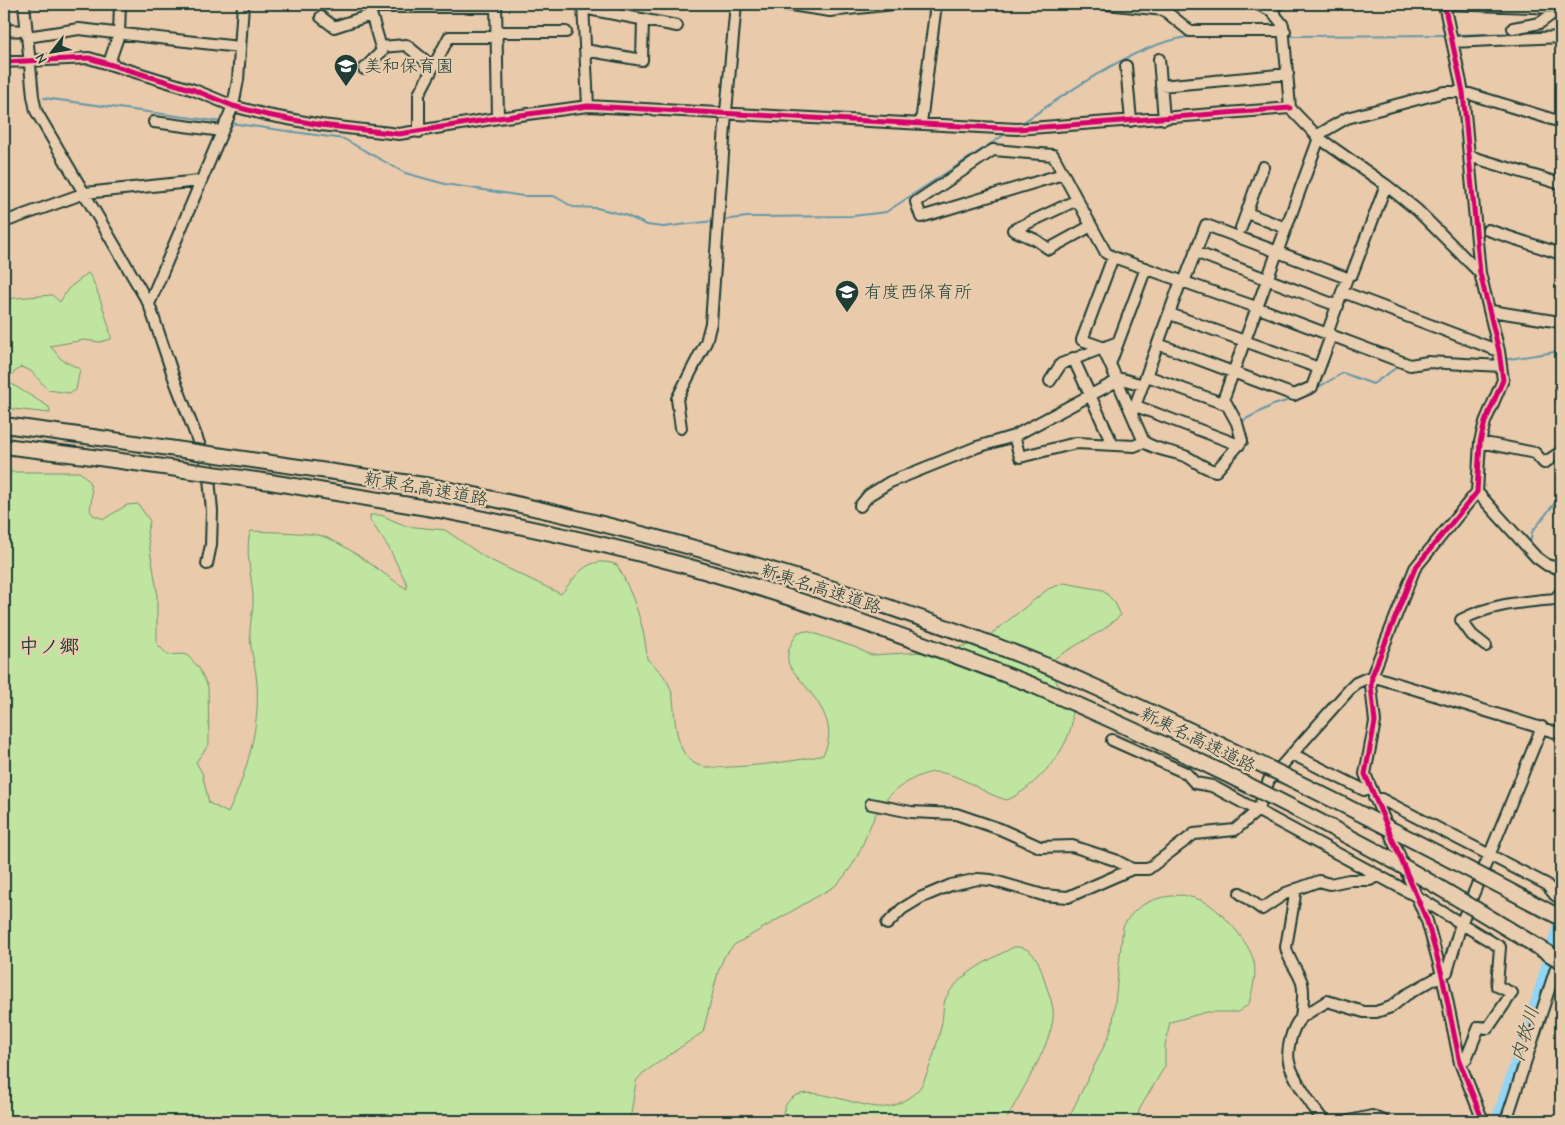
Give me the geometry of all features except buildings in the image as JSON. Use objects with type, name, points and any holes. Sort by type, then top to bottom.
[{"type":"highway","name":"新東名高速道路","points":[[4,425],[94,436],[431,486],[538,508],[707,550],[804,578],[909,614],[1045,665],[1211,739],[1458,863],[1561,918]]},
{"type":"highway","name":"新東名高速道路","points":[[4,446],[280,484],[439,510],[597,543],[698,570],[886,630],[1030,684],[1190,756],[1286,804],[1381,855],[1561,961]]},
{"type":"street","points":[[24,4],[36,110],[149,304],[174,381],[208,467],[212,511],[211,545],[207,564]]},
{"type":"street","points":[[109,63],[119,34],[120,4]]},
{"type":"street","points":[[149,304],[199,182],[233,106],[238,80],[243,4]]},
{"type":"street","points":[[681,428],[677,399],[706,342],[711,324],[726,112],[736,4]]},
{"type":"street","points":[[784,4],[820,11],[894,4]]},
{"type":"street","points":[[921,123],[936,4]]},
{"type":"street","points":[[1106,4],[1164,10],[1190,31],[1284,31]]},
{"type":"street","points":[[1260,5],[1279,4]]},
{"type":"street","points":[[1483,1121],[1460,1063],[1442,975],[1427,921],[1372,793],[1366,774],[1375,722],[1371,686],[1372,676],[1415,568],[1477,492],[1480,442],[1485,422],[1502,380],[1499,351],[1491,311],[1480,273],[1463,92],[1444,4],[1560,7]]},
{"type":"street","points":[[364,69],[382,51],[369,7],[496,5],[498,118]]},
{"type":"street","points":[[1260,5],[1279,18],[1284,31],[1290,108],[1318,137],[1386,185],[1417,210],[1480,273]]},
{"type":"street","points":[[588,106],[583,6],[677,26]]},
{"type":"street","points":[[1513,28],[1540,23],[1560,7]]},
{"type":"street","points":[[321,17],[334,27],[371,15]]},
{"type":"street","points":[[585,50],[642,60],[643,19]]},
{"type":"street","points":[[4,30],[27,34],[79,29],[239,48]]},
{"type":"street","points":[[419,132],[419,94],[449,37],[566,32]]},
{"type":"street","points":[[1450,38],[1561,37]]},
{"type":"street","points":[[381,47],[406,45],[433,67]]},
{"type":"street","points":[[4,62],[89,58],[194,90],[233,106],[268,115],[400,134],[588,106],[1012,129],[1290,108]]},
{"type":"street","points":[[1159,59],[1164,119]]},
{"type":"street","points":[[1126,66],[1131,121]]},
{"type":"street","points":[[1161,86],[1288,74]]},
{"type":"street","points":[[860,506],[869,495],[890,482],[977,447],[1014,436],[1122,379],[1145,380],[1222,403],[1318,137],[1347,118],[1444,92],[1463,92],[1561,122]]},
{"type":"street","points":[[154,122],[222,131]]},
{"type":"street","points":[[1063,174],[920,217],[916,202],[993,150],[1053,155],[1106,253],[1113,257],[1256,307],[1410,365],[1428,362],[1501,366]]},
{"type":"street","points":[[1469,156],[1561,184]]},
{"type":"street","points":[[1241,228],[1263,167]]},
{"type":"street","points":[[4,222],[85,193],[199,182]]},
{"type":"street","points":[[1352,274],[1386,185]]},
{"type":"street","points":[[1077,200],[1013,230],[1036,240],[1049,249],[1091,226]]},
{"type":"street","points":[[1247,213],[1286,228]]},
{"type":"street","points":[[1134,410],[1158,344],[1182,281],[1206,225],[1347,278],[1320,368],[1312,387],[1294,395],[1158,344]]},
{"type":"street","points":[[1488,230],[1561,254]]},
{"type":"street","points":[[1195,252],[1338,306]]},
{"type":"street","points":[[1113,257],[1082,340],[1102,347],[1117,381],[1134,410],[1144,442],[1154,448],[1186,457],[1207,470],[1216,471],[1242,442],[1237,423],[1224,399]]},
{"type":"street","points":[[1110,364],[1146,268]]},
{"type":"street","points":[[1343,292],[1499,351]]},
{"type":"street","points":[[1491,311],[1560,322],[1561,318]]},
{"type":"street","points":[[1170,314],[1320,368]]},
{"type":"street","points":[[1050,382],[1061,364],[1118,342]]},
{"type":"street","points":[[1073,358],[1112,443]]},
{"type":"street","points":[[1134,410],[1239,445]]},
{"type":"street","points":[[1014,436],[1020,457],[1076,443],[1112,443],[1134,446],[1144,442]]},
{"type":"street","points":[[1480,442],[1535,453],[1544,463],[1561,452]]},
{"type":"street","points":[[1477,492],[1536,557],[1547,565],[1561,569]]},
{"type":"street","points":[[1486,646],[1472,636],[1461,620],[1478,612],[1506,604],[1555,599],[1561,592]]},
{"type":"street","points":[[871,804],[911,812],[956,814],[1000,829],[1040,847],[1072,846],[1115,860],[1132,868],[1148,869],[1194,834],[1235,830],[1258,810],[1269,780],[1292,754],[1356,683],[1372,676],[1561,734]]},
{"type":"street","points":[[1324,1121],[1311,1106],[1289,1063],[1288,1050],[1296,1025],[1301,1018],[1327,1001],[1364,1012],[1376,1012],[1391,1007],[1406,995],[1447,972],[1461,924],[1491,855],[1542,727]]},
{"type":"street","points":[[1112,740],[1186,773],[1196,782],[1212,786],[1258,810],[1416,896],[1500,947],[1497,986],[1512,993],[1488,1028],[1479,1027],[1466,1059],[1460,1063]]},
{"type":"street","points":[[1292,754],[1372,793],[1546,884],[1560,898]]},
{"type":"street","points":[[887,924],[902,909],[920,898],[951,885],[978,878],[1043,895],[1068,897],[1132,868]]},
{"type":"street","points":[[1240,892],[1262,909],[1275,899],[1319,881],[1330,884],[1349,880],[1370,880],[1378,876]]},
{"type":"street","points":[[1296,889],[1286,947],[1287,955],[1302,982],[1304,998],[1301,1018]]},
{"type":"street","points":[[1506,1121],[1561,953]]},
{"type":"street","points":[[1349,1121],[1372,1116],[1384,1121]]},
{"type":"green space","points":[[88,273],[102,305],[111,339],[100,342],[84,340],[50,346],[62,360],[80,369],[76,390],[70,393],[48,390],[31,371],[21,367],[5,380],[49,407],[50,413],[4,408],[4,299],[52,295],[60,302],[68,289]]},
{"type":"green space","points":[[4,472],[79,472],[90,484],[92,499],[90,510],[93,515],[104,519],[127,505],[138,504],[150,521],[147,532],[157,591],[157,644],[168,655],[183,654],[188,656],[199,668],[208,687],[209,744],[196,762],[202,773],[209,803],[228,813],[241,782],[251,749],[256,716],[257,683],[250,638],[253,601],[248,545],[251,531],[300,533],[325,537],[357,555],[407,589],[407,584],[389,548],[370,520],[370,515],[381,515],[406,526],[445,530],[486,558],[561,594],[584,568],[591,564],[607,562],[617,565],[637,610],[644,634],[647,659],[659,670],[666,680],[673,697],[676,728],[682,749],[697,765],[711,767],[761,765],[823,755],[828,743],[829,731],[826,719],[814,697],[788,662],[789,649],[798,632],[807,631],[854,647],[871,655],[941,651],[969,645],[990,635],[1048,589],[1064,583],[1103,590],[1115,603],[1121,615],[1104,629],[1055,658],[1050,664],[1054,678],[1071,708],[1071,726],[1060,752],[1040,776],[1018,794],[1007,800],[955,776],[936,772],[926,773],[917,777],[895,791],[875,815],[856,858],[835,886],[734,945],[724,957],[718,972],[703,1032],[643,1073],[636,1081],[630,1121],[4,1121]]},
{"type":"green space","points":[[1183,895],[1212,906],[1234,928],[1247,946],[1255,967],[1254,983],[1249,1004],[1238,1012],[1207,1012],[1170,1022],[1165,1046],[1165,1066],[1139,1110],[1137,1121],[1067,1121],[1109,1036],[1113,1022],[1123,927],[1134,912],[1148,902],[1164,897]]},
{"type":"green space","points":[[1014,947],[1020,947],[1029,951],[1036,958],[1052,1004],[1053,1021],[1036,1065],[1006,1121],[784,1121],[783,1114],[787,1103],[796,1096],[808,1093],[822,1094],[869,1106],[883,1107],[895,1105],[913,1095],[922,1085],[929,1068],[941,1029],[944,1002],[950,991],[966,975]]},
{"type":"waterway","points":[[1547,24],[1561,14]]},
{"type":"waterway","points":[[1454,35],[1519,33],[1533,29]]},
{"type":"waterway","points":[[1289,36],[1446,35]]},
{"type":"waterway","points":[[1019,125],[1081,84],[1125,59],[1171,40],[1194,36]]},
{"type":"waterway","points":[[1239,36],[1281,36]]},
{"type":"waterway","points":[[44,98],[222,122]]},
{"type":"waterway","points":[[230,123],[344,139],[405,173],[445,184],[523,196],[554,196],[573,207],[597,208],[625,215],[647,225],[663,227],[713,221]]},
{"type":"waterway","points":[[723,220],[747,217],[853,216],[886,212],[1007,133]]},
{"type":"waterway","points":[[1503,360],[1561,351]]},
{"type":"waterway","points":[[1409,360],[1428,357]]},
{"type":"waterway","points":[[1315,389],[1343,373],[1373,384],[1400,365]]},
{"type":"waterway","points":[[1240,422],[1273,405],[1293,399]]},
{"type":"waterway","points":[[1530,544],[1532,532],[1561,495]]},
{"type":"waterway","name":"内牧川","points":[[1497,1121],[1538,998],[1561,918]]},
{"type":"cycle path","points":[[1444,4],[1463,92],[1480,273],[1499,351],[1503,380],[1485,422],[1480,442],[1477,492],[1415,568],[1372,676],[1371,686],[1375,722],[1365,774],[1427,921],[1442,975],[1460,1063],[1483,1121]]},
{"type":"cycle path","points":[[4,62],[89,58],[194,90],[233,106],[267,115],[321,125],[399,134],[588,106],[1017,129],[1290,108]]},
{"type":"place","name":"美和保育園","points":[[346,87]]},
{"type":"place","name":"有度西保育所","points":[[847,313]]},
{"type":"district","name":"中ノ郷","points":[[49,646]]}]
